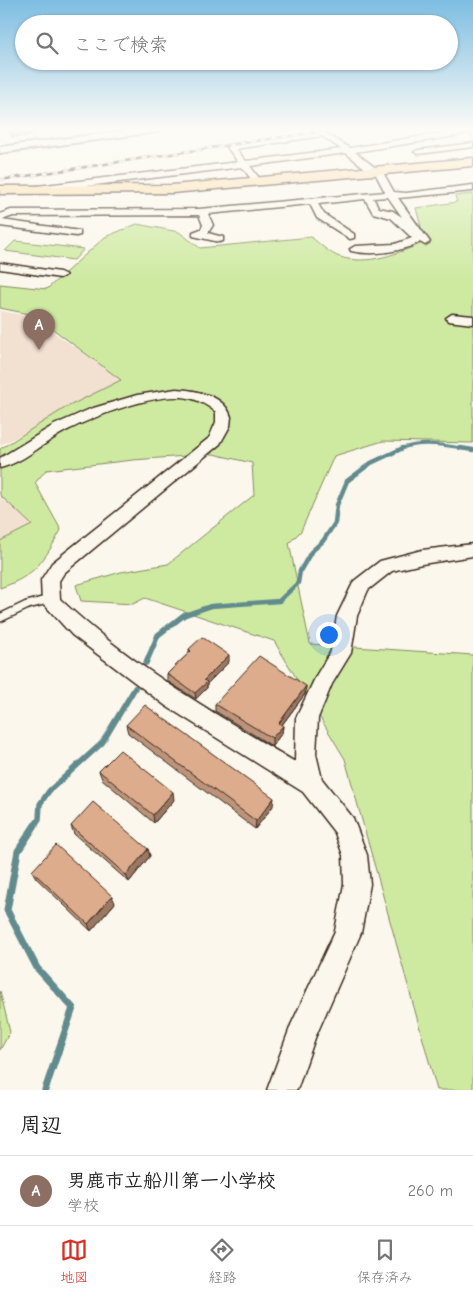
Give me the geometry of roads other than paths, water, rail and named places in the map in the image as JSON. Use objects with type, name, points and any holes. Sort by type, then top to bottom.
[{"type":"main road","points":[[0,190],[172,189],[274,180]]},
{"type":"street","points":[[37,189],[106,180]]},
{"type":"street","points":[[382,180],[425,242]]},
{"type":"street","points":[[0,218],[11,213],[202,212],[391,194],[406,196],[473,188]]},
{"type":"street","points":[[355,249],[389,249],[406,246],[418,239],[400,218],[382,210],[376,210],[368,197]]},
{"type":"street","points":[[313,202],[320,216],[350,236]]},
{"type":"street","points":[[202,212],[208,225],[205,231],[197,234],[219,239]]},
{"type":"street","points":[[0,223],[76,233]]},
{"type":"street","points":[[0,266],[60,275]]},
{"type":"street","points":[[452,318],[473,320]]},
{"type":"street","points":[[0,463],[73,421],[155,395],[190,393],[219,407],[224,416],[224,426],[215,440],[58,568],[50,580],[51,600],[79,629],[173,699],[311,784],[344,826],[355,855],[357,884],[348,932],[301,1035],[282,1090]]},
{"type":"street","points":[[311,784],[305,754],[307,718],[324,680],[341,653],[347,616],[361,586],[386,566],[422,556],[473,550]]},
{"type":"lane","points":[[0,618],[28,605],[51,600]]},
{"type":"waterway","points":[[400,449],[425,444],[469,449]]},
{"type":"waterway","points":[[183,616],[211,606],[279,601],[298,583],[300,571],[311,552],[323,541],[335,523],[337,505],[347,481],[371,463],[403,448]]},
{"type":"waterway","points":[[460,448],[473,450]]},
{"type":"waterway","points":[[146,663],[158,635],[183,616]]},
{"type":"waterway","points":[[34,826],[39,819],[40,804],[49,791],[102,743],[135,688]]},
{"type":"waterway","points":[[35,825],[18,851],[7,910],[37,968],[73,1008],[45,1090]]},
{"type":"place","name":"男鹿市立船川第一小学校","points":[[39,350]]}]
